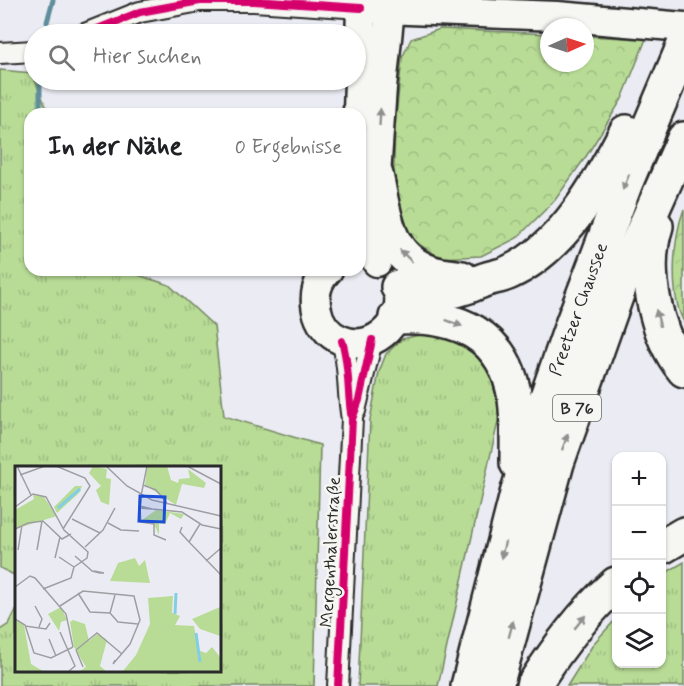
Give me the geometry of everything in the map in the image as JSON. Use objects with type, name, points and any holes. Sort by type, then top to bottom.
[{"type":"highway","points":[[397,302],[430,293],[470,288],[479,282],[509,273],[549,244],[580,209],[607,169],[660,69],[683,41]]},
{"type":"highway","name":"Preetzer Chaussee","points":[[468,686],[517,494],[543,408],[626,182],[683,41]]},
{"type":"highway","name":"Preetzer Chaussee","points":[[496,686],[557,463],[624,274],[684,140]]},
{"type":"highway","name":"B 76","points":[[684,140],[654,233],[651,268],[653,297],[661,329],[674,357],[684,370]]},
{"type":"highway","points":[[376,175],[392,240],[410,261],[432,273],[479,282]]},
{"type":"highway","name":"B 76","points":[[397,302],[414,316],[454,322],[477,333],[492,346],[502,361],[510,377],[515,398],[517,494]]},
{"type":"highway","points":[[666,545],[684,534]]},
{"type":"highway","points":[[533,686],[573,629],[612,588]]},
{"type":"main road","points":[[361,24],[361,8],[557,16],[683,41]]},
{"type":"main road","points":[[324,276],[317,286],[315,300],[317,314],[324,326],[342,341],[372,340],[389,329],[397,302],[390,272],[368,260],[371,197],[376,175],[390,9]]},
{"type":"main road","points":[[358,108],[359,90]]},
{"type":"street","points":[[110,24],[140,12],[200,1],[361,8]]},
{"type":"street","points":[[0,52],[24,51]]},
{"type":"street","name":"Mergenthalerstraße","points":[[352,419],[359,400],[372,340]]},
{"type":"street","name":"Mergenthalerstraße","points":[[338,686],[352,419],[348,397],[347,360],[342,341]]},
{"type":"green space","points":[[440,29],[540,34],[540,72],[594,72],[594,36],[646,39],[622,99],[555,200],[517,238],[481,256],[440,258],[401,232],[393,196],[395,127],[402,58],[411,39]]},
{"type":"green space","points":[[0,70],[24,72],[24,90],[39,90],[47,108],[24,108],[24,276],[141,276],[169,285],[214,326],[224,416],[320,445],[314,686],[0,686],[0,630],[9,624],[15,612],[15,671],[220,671],[220,466],[15,466],[15,576],[0,568]]},
{"type":"green space","points":[[684,209],[684,322],[676,297],[674,266],[677,235]]},
{"type":"green space","points":[[424,334],[453,339],[476,356],[490,373],[500,413],[438,686],[358,686],[370,420],[379,372],[386,354],[402,339]]},
{"type":"green space","points":[[684,562],[684,686],[567,686],[594,643],[612,623],[612,668],[666,668],[666,573]]},
{"type":"waterway","points":[[47,22],[53,0]]},
{"type":"waterway","points":[[40,90],[40,108]]},
{"type":"cycle path","points":[[110,24],[140,12],[200,1],[254,1],[361,8]]},
{"type":"cycle path","points":[[352,419],[359,400],[372,340]]},
{"type":"cycle path","points":[[338,686],[352,419],[342,341]]}]
